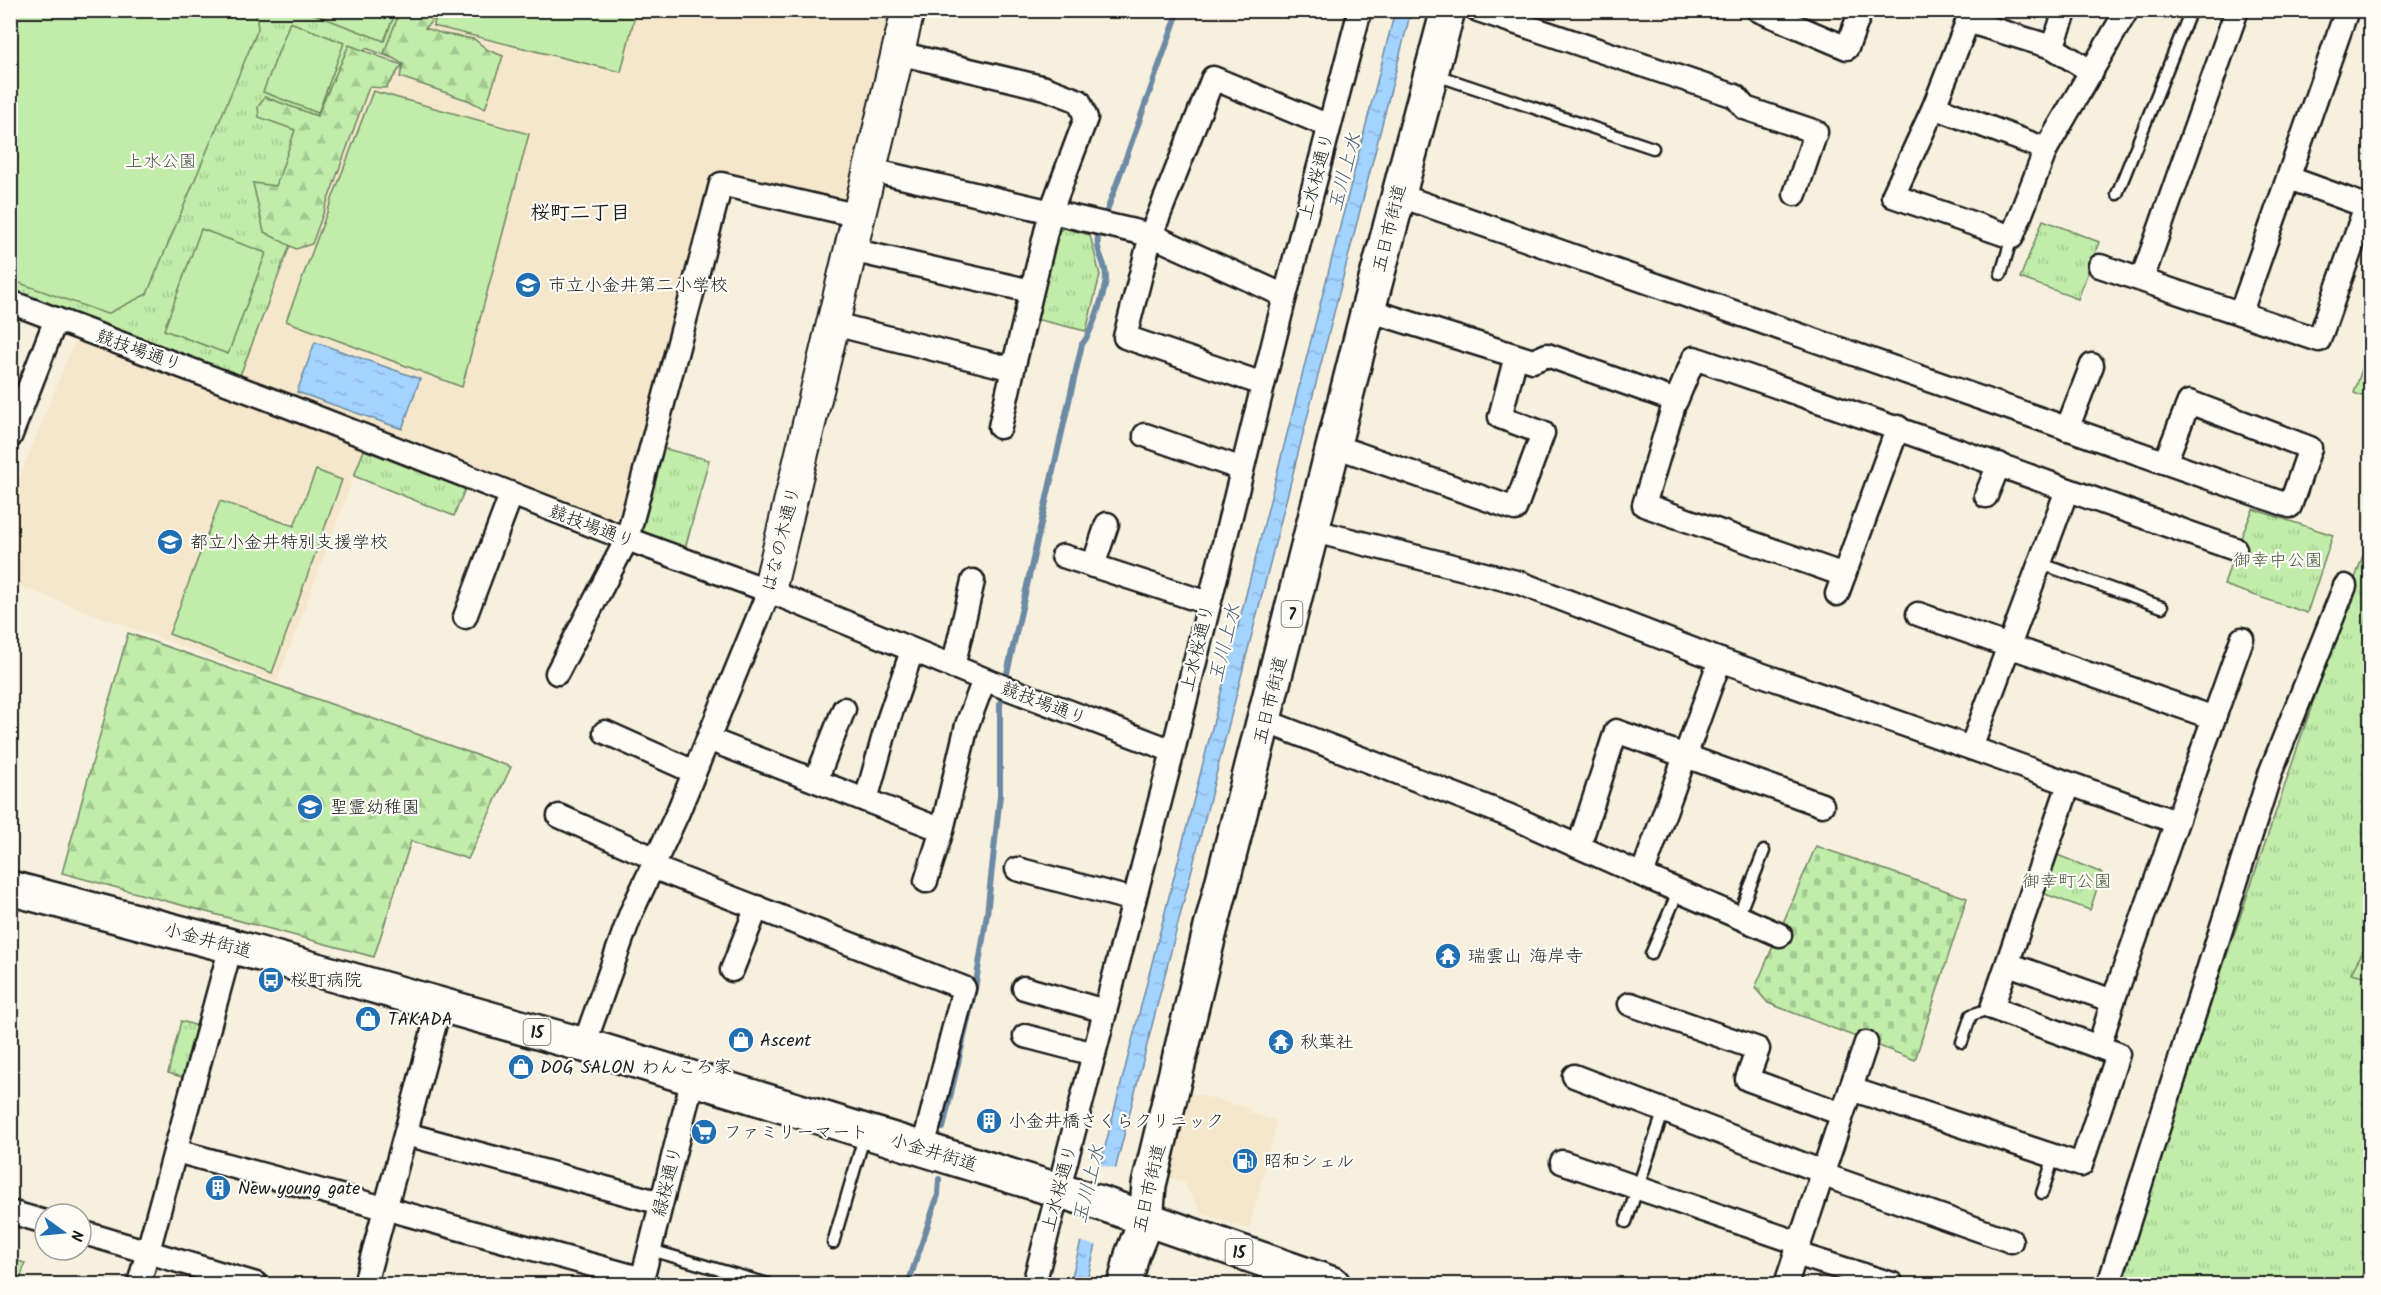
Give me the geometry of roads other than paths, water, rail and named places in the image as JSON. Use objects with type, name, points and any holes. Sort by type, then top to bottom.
[{"type":"main road","name":"五日市街道","points":[[1125,1284],[1132,1255],[1146,1220],[1149,1185],[1209,935],[1314,531],[1368,310],[1448,10]]},
{"type":"main road","name":"小金井街道","points":[[10,888],[231,946],[584,1045],[1106,1205],[1333,1284]]},
{"type":"street","name":"はなの木通り","points":[[584,1045],[631,913],[708,740],[769,591],[908,10]]},
{"type":"street","name":"上水桜通り","points":[[1034,1284],[1173,751],[1285,296],[1360,10]]},
{"type":"street","points":[[1479,10],[1736,96],[1745,108],[1816,132],[1795,194]]},
{"type":"street","points":[[1758,10],[1847,48],[1861,10]]},
{"type":"street","points":[[2052,47],[2066,10]]},
{"type":"street","points":[[2092,72],[2052,47],[1970,16],[1934,107],[1893,196],[2012,237],[2046,149],[2092,72],[2127,10]]},
{"type":"street","points":[[2142,279],[2237,10]]},
{"type":"street","points":[[2241,312],[2347,10]]},
{"type":"street","points":[[898,53],[1046,88],[1079,101],[1086,118],[1051,211],[1000,427]]},
{"type":"street","points":[[1263,384],[1125,337],[1150,235],[1213,78],[1329,126]]},
{"type":"street","points":[[1934,107],[2046,149]]},
{"type":"street","points":[[871,170],[1150,235],[1285,296]]},
{"type":"street","points":[[2100,266],[2319,340],[2366,206],[2289,178]]},
{"type":"street","points":[[557,673],[627,539],[721,184],[859,216]]},
{"type":"street","points":[[1398,195],[2290,506],[2310,447],[2189,402],[2165,462]]},
{"type":"street","points":[[851,250],[1031,291]]},
{"type":"street","name":"競技場通り","points":[[10,302],[269,399],[511,495],[769,591],[1012,691],[1173,751]]},
{"type":"street","points":[[1368,310],[1533,362],[1547,355],[1675,401]]},
{"type":"street","points":[[10,437],[15,412],[56,319]]},
{"type":"street","points":[[834,324],[1013,369]]},
{"type":"street","points":[[1335,446],[1515,509],[1543,434],[1500,417],[1516,356]]},
{"type":"street","points":[[1898,427],[1841,585],[1644,505],[1675,401],[1694,358],[1898,427],[2235,549]]},
{"type":"street","points":[[2067,429],[2092,365]]},
{"type":"street","points":[[1145,435],[1242,469]]},
{"type":"street","points":[[1986,496],[2000,464]]},
{"type":"street","points":[[1971,748],[2067,490]]},
{"type":"street","points":[[465,617],[511,495]]},
{"type":"street","points":[[1093,566],[1107,524]]},
{"type":"street","points":[[1314,531],[1520,583],[1720,660],[2176,822]]},
{"type":"street","points":[[1063,556],[1208,603]]},
{"type":"street","points":[[953,667],[973,581]]},
{"type":"street","points":[[2109,1284],[2271,771],[2345,586]]},
{"type":"street","points":[[1918,614],[2214,718]]},
{"type":"street","points":[[2099,1047],[2113,1001],[2242,639]]},
{"type":"street","points":[[866,800],[888,721],[912,651]]},
{"type":"street","points":[[1642,875],[1720,660]]},
{"type":"street","points":[[926,881],[942,830],[967,725],[988,681]]},
{"type":"street","points":[[816,780],[844,709]]},
{"type":"street","points":[[1265,721],[1499,812],[1780,935]]},
{"type":"street","points":[[1579,846],[1616,731],[1822,805]]},
{"type":"street","points":[[605,732],[694,772]]},
{"type":"street","points":[[708,740],[942,830]]},
{"type":"street","points":[[1851,1089],[2081,1166],[2118,1054],[1992,1008],[2069,784]]},
{"type":"street","points":[[558,816],[654,863],[757,907],[964,988],[923,1148]]},
{"type":"street","points":[[1017,869],[1134,900]]},
{"type":"street","points":[[732,970],[757,907]]},
{"type":"street","points":[[139,1284],[231,946]]},
{"type":"street","points":[[2008,964],[2113,1001]]},
{"type":"street","points":[[1024,988],[1105,1011]]},
{"type":"street","points":[[1630,1004],[1758,1049],[1747,1079],[1842,1114]]},
{"type":"street","points":[[365,1284],[440,1005]]},
{"type":"street","points":[[1025,1036],[1094,1054]]},
{"type":"street","points":[[1786,1284],[1866,1043]]},
{"type":"street","points":[[1574,1076],[1823,1172],[1835,1179],[2011,1241]]},
{"type":"street","name":"緑桜通り","points":[[642,1282],[693,1078]]},
{"type":"street","points":[[406,1134],[661,1203]]},
{"type":"street","points":[[176,1151],[386,1208],[642,1282]]},
{"type":"street","points":[[1562,1162],[1892,1284]]},
{"type":"street","points":[[10,1212],[33,1219]]},
{"type":"street","points":[[93,1236],[256,1284]]},
{"type":"lane","points":[[2117,194],[2191,10]]},
{"type":"lane","points":[[1430,72],[1653,148]]},
{"type":"lane","points":[[2001,274],[2012,237]]},
{"type":"lane","points":[[2039,563],[2162,607]]},
{"type":"lane","points":[[1738,917],[1764,851]]},
{"type":"lane","points":[[1651,954],[1678,892]]},
{"type":"lane","points":[[1962,1042],[1971,1015],[1992,1008]]},
{"type":"lane","points":[[1626,1222],[1664,1110]]},
{"type":"lane","points":[[833,1243],[866,1131]]},
{"type":"lane","points":[[2042,1193],[2054,1157]]},
{"type":"lane","points":[[651,1250],[768,1284]]},
{"type":"water","points":[[1395,11],[1411,11],[1086,1284],[1070,1284]]},
{"type":"water","points":[[315,342],[420,379],[402,429],[297,392]]},
{"type":"waterway","points":[[1104,219],[1179,10]]},
{"type":"waterway","points":[[1005,682],[1082,344],[1093,323],[1105,284],[1105,271],[1098,249],[1100,228]]},
{"type":"waterway","points":[[943,1128],[975,989],[987,914],[1000,795],[1000,705],[1003,692]]},
{"type":"waterway","points":[[908,1284],[938,1195],[939,1179]]},
{"type":"place","name":"市立小金井第二小学校","points":[[528,285]]},
{"type":"place","name":"都立小金井特別支援学校","points":[[170,542]]},
{"type":"place","name":"聖霊幼稚園","points":[[310,807]]},
{"type":"place","name":"瑞雲山 海岸寺","points":[[1448,956]]},
{"type":"place","name":"桜町病院","points":[[271,980]]},
{"type":"place","name":"TAKADA","points":[[368,1019]]},
{"type":"place","name":"Ascent","points":[[741,1040]]},
{"type":"place","name":"秋葉社","points":[[1281,1042]]},
{"type":"place","name":"DOG SALON わんころ家","points":[[521,1067]]},
{"type":"place","name":"小金井橋さくらクリニック","points":[[989,1121]]},
{"type":"place","name":"ファミリーマート","points":[[704,1132]]},
{"type":"place","name":"昭和シェル","points":[[1245,1161]]},
{"type":"place","name":"New young gate","points":[[218,1188]]},
{"type":"district","name":"桜町二丁目","points":[[580,212]]},
{"type":"park label","name":"上水公園","points":[[161,161]]},
{"type":"park label","name":"御幸中公園","points":[[2278,560]]},
{"type":"park label","name":"御幸町公園","points":[[2067,881]]},
{"type":"water label","name":"玉川上水","points":[[1344,172]]},
{"type":"water label","name":"玉川上水","points":[[1224,643]]},
{"type":"water label","name":"玉川上水","points":[[1088,1184]]}]
